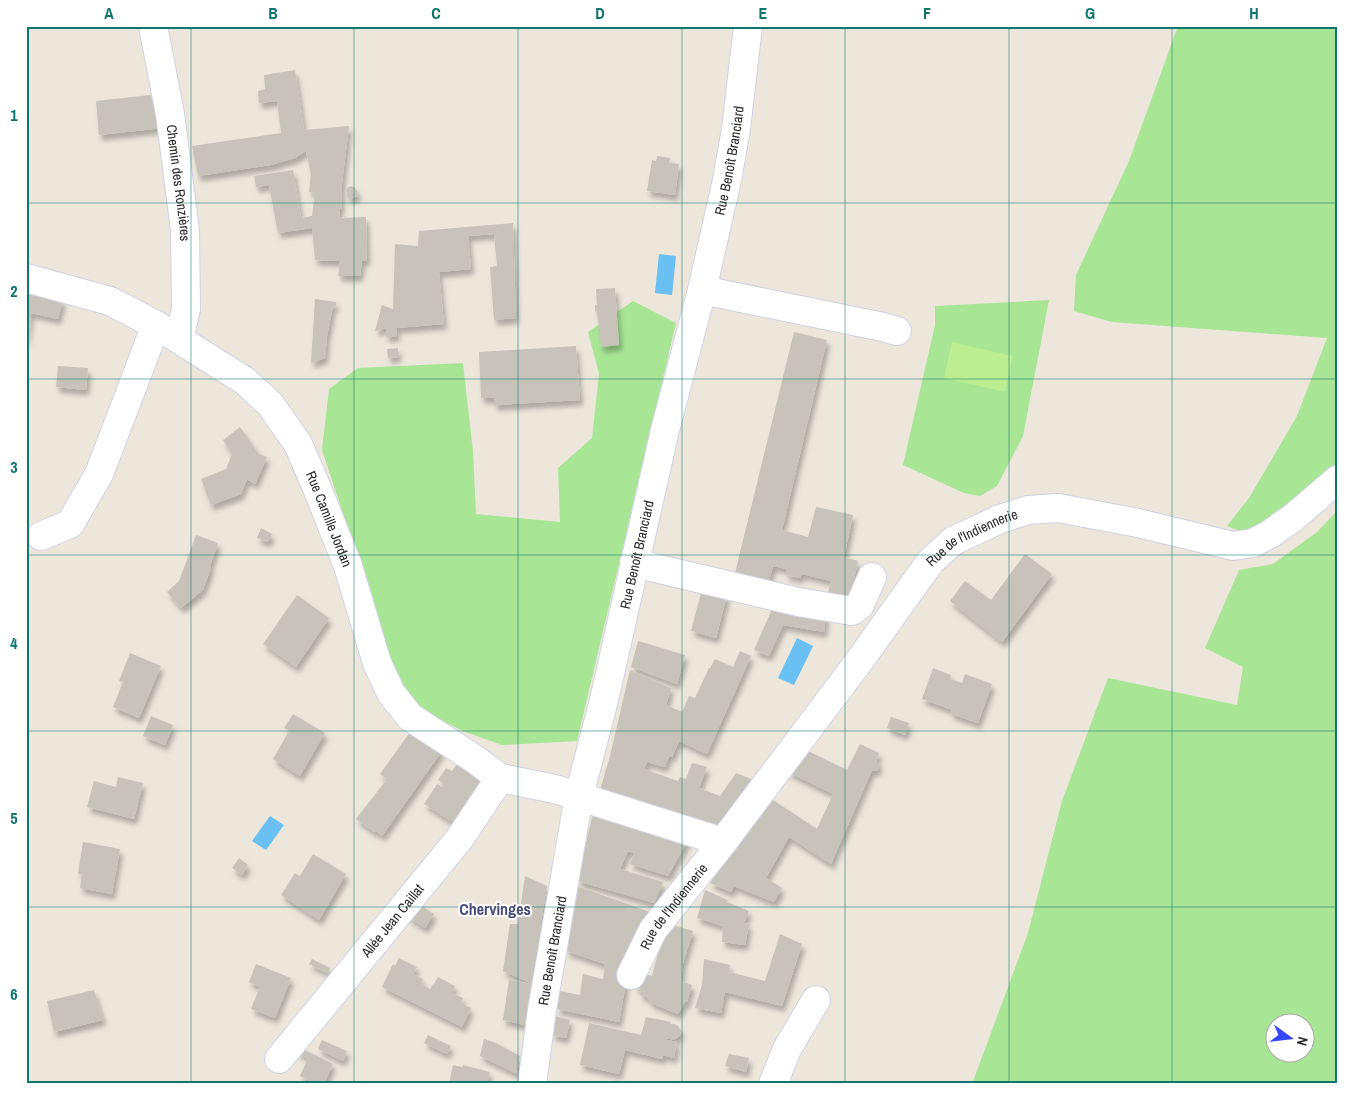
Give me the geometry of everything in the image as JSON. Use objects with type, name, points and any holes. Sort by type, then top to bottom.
[{"type":"street","name":"Chemin des Ronzières","points":[[153,26],[170,114],[185,230],[186,309],[179,340]]},
{"type":"street","name":"Rue Benoît Branciard","points":[[537,1083],[542,1010],[579,796],[604,700],[665,430],[702,290],[728,180],[748,26]]},
{"type":"street","name":"Rue Camille Jordan","points":[[26,278],[110,301],[156,325],[245,381],[270,404],[298,444],[317,488],[348,566],[377,663],[391,693],[410,717],[500,778],[555,788],[579,796]]},
{"type":"street","points":[[702,290],[897,331]]},
{"type":"street","points":[[41,536],[70,524],[99,474],[156,325]]},
{"type":"street","name":"Rue de l'Indiennerie","points":[[631,975],[653,930],[723,842],[860,660],[930,562],[953,541],[1028,510],[1058,508],[1233,546],[1253,543],[1270,534],[1294,517],[1337,480]]},
{"type":"street","points":[[634,563],[798,602],[852,611],[860,605],[872,577]]},
{"type":"street","name":"Allée Jean Caillat","points":[[279,1059],[460,838],[500,778]]},
{"type":"street","points":[[579,796],[723,842]]},
{"type":"street","points":[[773,1084],[787,1049],[816,1000]]},
{"type":"green space","points":[[1178,26],[1337,26],[1337,466],[1270,519],[1242,532],[1227,526],[1249,498],[1297,416],[1327,338],[1112,322],[1074,311],[1076,275],[1129,161]]},
{"type":"green space","points":[[1049,300],[1023,436],[997,486],[980,496],[964,493],[903,465],[935,325],[935,306]]},
{"type":"green space","points":[[633,301],[676,323],[577,741],[502,745],[463,731],[417,708],[399,682],[322,450],[329,389],[358,368],[463,363],[473,452],[476,514],[560,522],[558,468],[592,438],[599,374],[588,332]]},
{"type":"green space","points":[[952,342],[1013,356],[1005,392],[944,378]]},
{"type":"green space","points":[[1337,511],[1337,1084],[972,1084],[1028,933],[1062,801],[1108,678],[1237,705],[1243,667],[1205,648],[1239,570],[1273,564],[1317,532]]},
{"type":"water","points":[[659,254],[676,256],[672,295],[655,293]]},
{"type":"water","points":[[797,638],[813,646],[794,685],[778,678]]},
{"type":"water","points":[[270,816],[284,825],[266,850],[252,841]]},
{"type":"building","points":[[295,70],[304,130],[349,126],[341,209],[339,209],[340,218],[366,217],[367,260],[362,261],[360,276],[338,276],[340,261],[315,260],[312,228],[278,233],[269,185],[256,187],[254,176],[293,170],[301,218],[312,216],[315,193],[309,192],[311,174],[306,151],[295,158],[271,165],[198,176],[192,146],[281,133],[277,101],[259,103],[258,91],[265,89],[264,75]]},
{"type":"building","points":[[159,94],[163,128],[99,135],[96,101]]},
{"type":"building","points":[[657,156],[670,158],[669,163],[679,164],[675,195],[647,191],[652,160],[656,161]]},
{"type":"building","points":[[350,186],[354,187],[358,196],[348,199],[346,189]]},
{"type":"building","points":[[513,223],[516,318],[494,320],[490,267],[497,266],[494,234],[468,236],[471,269],[439,272],[444,324],[396,328],[397,336],[386,337],[386,328],[375,331],[382,305],[393,309],[395,244],[418,246],[419,231]]},
{"type":"building","points":[[615,288],[619,345],[601,347],[597,312],[595,311],[595,305],[597,305],[596,289]]},
{"type":"building","points":[[26,293],[41,294],[63,300],[58,319],[31,313],[27,343],[26,343]]},
{"type":"building","points":[[315,299],[336,302],[336,306],[333,306],[325,358],[311,363]]},
{"type":"building","points":[[794,332],[827,340],[782,530],[808,537],[816,507],[853,515],[844,557],[858,561],[849,602],[827,596],[831,581],[802,574],[800,578],[786,575],[787,569],[773,566],[769,580],[735,573]]},
{"type":"building","points":[[576,346],[580,400],[494,405],[494,398],[481,398],[479,352]]},
{"type":"building","points":[[398,348],[398,357],[388,358],[387,349]]},
{"type":"building","points":[[58,366],[88,368],[86,390],[56,387]]},
{"type":"building","points":[[240,427],[259,454],[267,457],[255,484],[247,479],[241,494],[211,505],[201,479],[226,469],[232,454],[223,440]]},
{"type":"building","points":[[261,528],[272,534],[268,542],[257,538]]},
{"type":"building","points":[[196,535],[218,543],[203,590],[181,608],[167,592],[179,581]]},
{"type":"building","points":[[1025,554],[1052,574],[1002,642],[950,601],[965,581],[991,600]]},
{"type":"building","points":[[702,589],[727,595],[716,638],[691,631]]},
{"type":"building","points":[[297,595],[329,618],[296,667],[263,644]]},
{"type":"building","points":[[773,607],[826,615],[824,632],[783,625],[769,656],[754,650]]},
{"type":"building","points":[[638,641],[685,655],[677,684],[631,667]]},
{"type":"building","points":[[740,651],[751,656],[707,754],[679,741],[672,757],[669,756],[665,767],[647,762],[644,769],[678,781],[680,777],[686,779],[692,763],[707,767],[699,788],[720,796],[736,773],[756,781],[732,822],[723,815],[717,835],[600,790],[630,670],[671,688],[666,705],[682,712],[689,696],[695,698],[715,659],[733,667]]},
{"type":"building","points":[[130,653],[161,666],[139,718],[113,707],[123,682],[119,681]]},
{"type":"building","points":[[933,668],[951,675],[950,679],[962,683],[965,674],[992,684],[978,723],[951,714],[952,710],[922,699]]},
{"type":"building","points":[[293,714],[325,733],[300,776],[273,759],[289,731],[284,728]]},
{"type":"building","points":[[151,716],[173,725],[165,745],[143,736]]},
{"type":"building","points":[[891,717],[909,723],[905,735],[887,728]]},
{"type":"building","points":[[410,732],[442,751],[382,836],[356,819],[387,779],[380,774]]},
{"type":"building","points":[[860,744],[879,753],[876,762],[880,764],[877,771],[872,770],[831,864],[789,837],[766,878],[782,888],[774,902],[734,886],[731,892],[710,883],[770,798],[817,829],[833,794],[788,772],[804,749],[847,770]]},
{"type":"building","points":[[459,762],[488,781],[459,826],[424,804],[437,784],[442,787],[444,784],[438,780],[446,768],[452,771]]},
{"type":"building","points":[[118,777],[143,783],[134,819],[87,807],[94,781],[116,787]]},
{"type":"building","points":[[593,813],[689,838],[668,876],[630,864],[634,853],[628,851],[620,869],[663,882],[654,903],[577,881]]},
{"type":"building","points":[[83,842],[120,849],[112,894],[80,888],[82,874],[78,874]]},
{"type":"building","points":[[313,854],[346,874],[319,920],[281,895],[295,873],[300,876]]},
{"type":"building","points":[[239,858],[248,865],[242,875],[232,868]]},
{"type":"building","points":[[525,876],[547,886],[531,983],[503,971],[510,924],[518,924]]},
{"type":"building","points":[[577,886],[650,912],[628,971],[619,1022],[557,1009],[560,991],[580,995],[583,974],[603,979],[605,964],[566,951]]},
{"type":"building","points":[[705,890],[749,911],[744,923],[749,924],[745,945],[722,942],[723,926],[697,918]]},
{"type":"building","points":[[416,902],[434,914],[425,928],[407,916]]},
{"type":"building","points":[[666,923],[693,931],[683,963],[681,981],[692,985],[687,1002],[685,1002],[678,1014],[651,1003],[647,997],[640,995],[641,989],[635,987],[639,972],[652,976]]},
{"type":"building","points":[[780,934],[802,944],[782,1006],[725,992],[721,1013],[695,1008],[702,985],[704,959],[730,965],[729,972],[765,981]]},
{"type":"building","points":[[399,958],[417,967],[413,974],[423,979],[421,984],[430,989],[438,977],[455,986],[452,993],[463,998],[461,1003],[471,1008],[462,1027],[382,987],[393,964],[395,966]]},
{"type":"building","points":[[312,959],[330,968],[328,973],[309,964]]},
{"type":"building","points":[[256,964],[291,978],[275,1018],[251,1009],[260,987],[249,982]]},
{"type":"building","points":[[509,980],[531,984],[525,1025],[503,1020]]},
{"type":"building","points":[[94,990],[103,1020],[54,1032],[47,1001]]},
{"type":"building","points":[[555,1016],[570,1020],[566,1038],[552,1035]]},
{"type":"building","points":[[646,1017],[671,1022],[670,1024],[678,1026],[681,1031],[680,1035],[673,1040],[667,1038],[667,1040],[677,1042],[674,1058],[663,1055],[662,1059],[625,1050],[619,1074],[580,1065],[589,1023],[641,1035]]},
{"type":"building","points":[[428,1035],[451,1046],[447,1054],[424,1043]]},
{"type":"building","points":[[484,1039],[496,1043],[520,1056],[517,1074],[480,1056]]},
{"type":"building","points":[[322,1040],[347,1051],[343,1061],[318,1049]]},
{"type":"building","points":[[299,1047],[333,1064],[324,1084],[316,1084],[300,1076],[308,1058],[297,1052]]},
{"type":"building","points":[[729,1054],[749,1058],[746,1072],[725,1066]]},
{"type":"building","points":[[453,1065],[462,1067],[463,1065],[490,1072],[487,1084],[449,1084]]},
{"type":"district","name":"Chervinges","points":[[495,909]]}]
